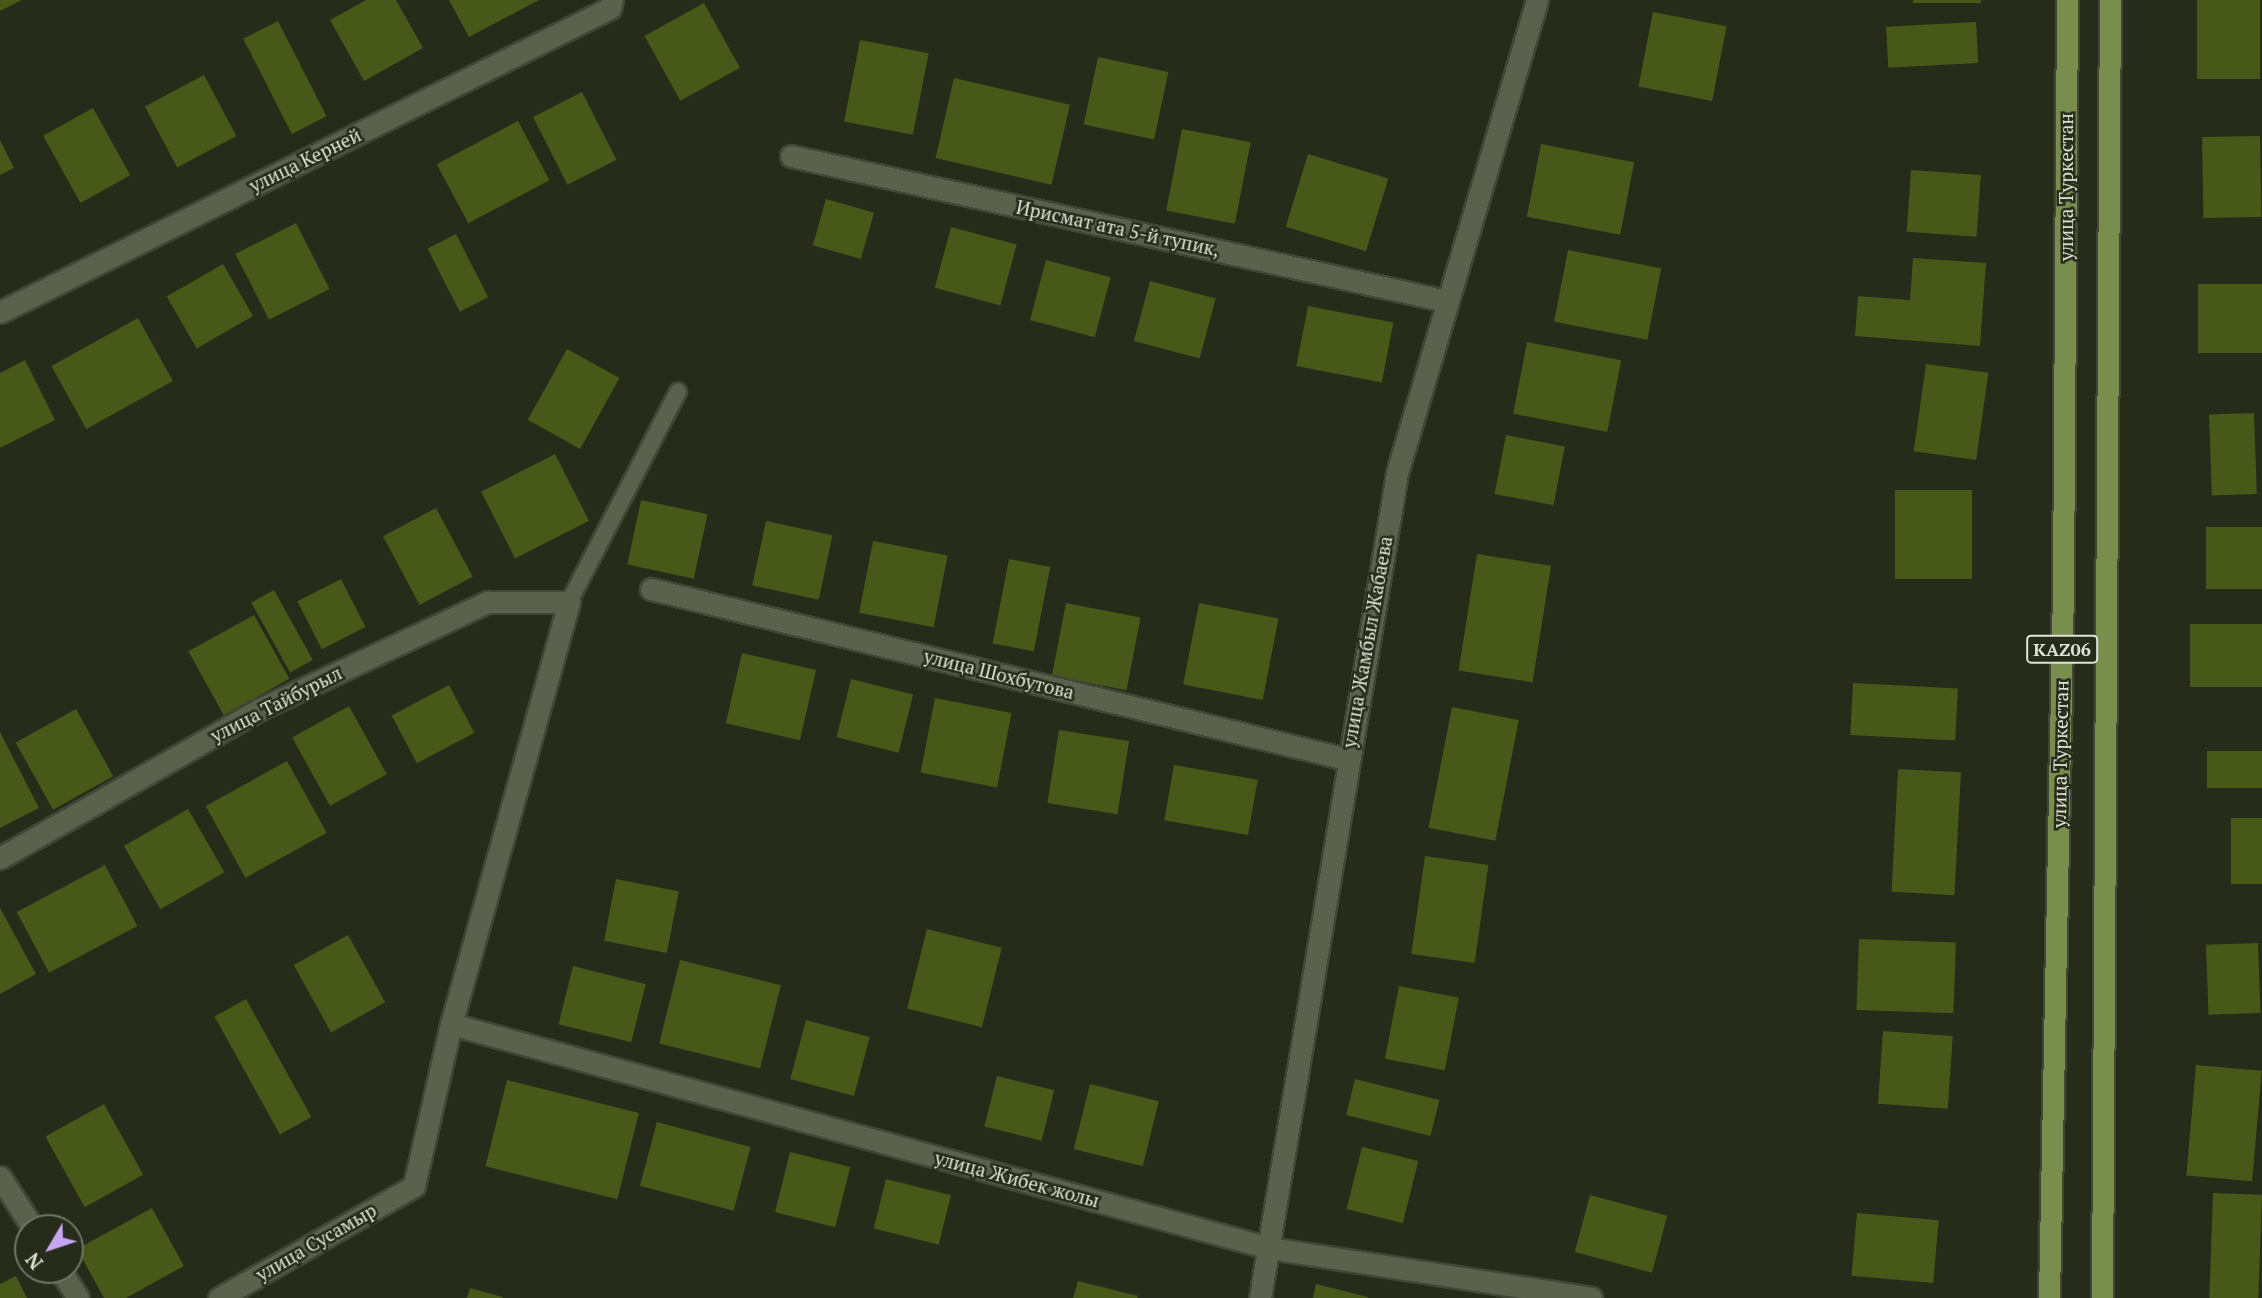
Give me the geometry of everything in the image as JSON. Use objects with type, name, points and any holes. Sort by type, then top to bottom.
[{"type":"highway","name":"улица Туркестан","points":[[2049,1298],[2063,586],[2067,0]]},
{"type":"highway","name":"KАZ06","points":[[2102,1298],[2110,0]]},
{"type":"street","name":"улица Жамбыл Жабаева","points":[[1260,1298],[1346,759],[1396,473],[1536,0]]},
{"type":"street","name":"улица Керней","points":[[0,312],[611,4]]},
{"type":"street","name":"Ирисмат ата 5-й тупик,","points":[[791,156],[1446,301]]},
{"type":"street","name":"улица Шохбутова","points":[[651,589],[1346,759]]},
{"type":"street","name":"улица Тайбурыл","points":[[0,858],[258,710],[488,602],[569,602]]},
{"type":"street","points":[[451,1024],[569,602]]},
{"type":"street","name":"улица Сусамыр","points":[[219,1298],[414,1186],[451,1024]]},
{"type":"street","name":"улица Жибек жолы","points":[[451,1024],[1269,1248],[1591,1298]]},
{"type":"street","points":[[0,1177],[24,1214]]},
{"type":"lane","points":[[569,602],[678,392]]},
{"type":"building","points":[[0,0],[22,0],[0,11]]},
{"type":"building","points":[[366,0],[396,0],[423,48],[364,81],[330,20]]},
{"type":"building","points":[[449,0],[539,0],[469,37]]},
{"type":"building","points":[[1913,0],[1981,0],[1981,3],[1913,3]]},
{"type":"building","points":[[2197,0],[2260,0],[2260,79],[2197,79]]},
{"type":"building","points":[[704,3],[740,68],[680,101],[645,36]]},
{"type":"building","points":[[1653,12],[1727,26],[1712,101],[1638,87]]},
{"type":"building","points":[[278,21],[327,116],[292,134],[243,39]]},
{"type":"building","points":[[1976,22],[1978,63],[1888,68],[1886,27]]},
{"type":"building","points":[[860,40],[929,53],[913,135],[844,121]]},
{"type":"building","points":[[1098,57],[1168,72],[1154,139],[1084,124]]},
{"type":"building","points":[[204,75],[236,136],[177,167],[145,106]]},
{"type":"building","points":[[954,78],[1070,105],[1052,185],[936,158]]},
{"type":"building","points":[[582,92],[617,160],[567,185],[533,117]]},
{"type":"building","points":[[93,108],[130,175],[80,203],[43,136]]},
{"type":"building","points":[[518,121],[549,180],[468,223],[437,164]]},
{"type":"building","points":[[1182,129],[1251,142],[1235,224],[1166,210]]},
{"type":"building","points":[[2260,136],[2261,217],[2203,218],[2202,137]]},
{"type":"building","points":[[0,140],[14,168],[0,175]]},
{"type":"building","points":[[1541,144],[1634,162],[1620,235],[1527,217]]},
{"type":"building","points":[[1308,154],[1388,179],[1366,251],[1286,227]]},
{"type":"building","points":[[1911,170],[1981,175],[1977,237],[1907,232]]},
{"type":"building","points":[[826,199],[874,213],[861,259],[813,245]]},
{"type":"building","points":[[296,223],[330,289],[269,320],[235,254]]},
{"type":"building","points":[[951,227],[1017,245],[1000,305],[935,288]]},
{"type":"building","points":[[456,234],[488,297],[460,312],[427,249]]},
{"type":"building","points":[[1568,250],[1661,268],[1647,340],[1554,322]]},
{"type":"building","points":[[1913,258],[1986,263],[1980,346],[1855,336],[1858,296],[1910,300]]},
{"type":"building","points":[[1046,260],[1111,277],[1095,337],[1030,320]]},
{"type":"building","points":[[223,264],[253,316],[197,348],[167,296]]},
{"type":"building","points":[[1150,281],[1216,299],[1200,358],[1134,341]]},
{"type":"building","points":[[2198,284],[2262,284],[2262,353],[2198,353]]},
{"type":"building","points":[[1308,306],[1393,323],[1382,382],[1296,366]]},
{"type":"building","points":[[138,318],[173,381],[86,429],[51,366]]},
{"type":"building","points":[[1527,342],[1621,360],[1607,432],[1513,414]]},
{"type":"building","points":[[567,349],[619,378],[580,449],[528,420]]},
{"type":"building","points":[[25,360],[55,420],[0,448],[0,373]]},
{"type":"building","points":[[1926,364],[1988,373],[1976,460],[1914,451]]},
{"type":"building","points":[[2254,413],[2257,494],[2212,496],[2209,415]]},
{"type":"building","points":[[1506,435],[1565,446],[1553,505],[1495,494]]},
{"type":"building","points":[[555,454],[589,521],[515,559],[481,492]]},
{"type":"building","points":[[1895,490],[1972,490],[1972,579],[1895,579]]},
{"type":"building","points":[[641,500],[708,514],[694,579],[627,565]]},
{"type":"building","points":[[436,508],[473,577],[420,605],[383,536]]},
{"type":"building","points":[[766,521],[833,535],[819,600],[752,586]]},
{"type":"building","points":[[2206,527],[2262,527],[2262,589],[2206,589]]},
{"type":"building","points":[[873,541],[948,556],[934,627],[859,613]]},
{"type":"building","points":[[1477,554],[1551,566],[1533,682],[1459,671]]},
{"type":"building","points":[[1009,559],[1050,567],[1034,651],[993,643]]},
{"type":"building","points":[[341,579],[366,627],[322,649],[297,601]]},
{"type":"building","points":[[274,590],[313,660],[290,673],[251,603]]},
{"type":"building","points":[[1066,603],[1141,618],[1126,690],[1052,676]]},
{"type":"building","points":[[1199,603],[1279,618],[1263,700],[1183,684]]},
{"type":"building","points":[[254,615],[289,679],[224,715],[188,651]]},
{"type":"building","points":[[2190,624],[2262,624],[2262,687],[2190,687]]},
{"type":"building","points":[[742,653],[816,670],[800,740],[726,723]]},
{"type":"building","points":[[851,679],[913,694],[899,753],[836,737]]},
{"type":"building","points":[[1853,683],[1958,688],[1955,740],[1850,735]]},
{"type":"building","points":[[449,685],[474,733],[417,763],[392,716]]},
{"type":"building","points":[[935,698],[1012,713],[997,787],[920,773]]},
{"type":"building","points":[[349,706],[387,774],[330,806],[292,738]]},
{"type":"building","points":[[1452,707],[1519,720],[1495,841],[1429,828]]},
{"type":"building","points":[[76,709],[113,776],[53,810],[16,742]]},
{"type":"building","points":[[1059,730],[1129,741],[1118,814],[1047,803]]},
{"type":"building","points":[[0,732],[39,808],[0,828]]},
{"type":"building","points":[[2207,751],[2262,751],[2262,788],[2207,788]]},
{"type":"building","points":[[287,761],[327,833],[245,878],[206,806]]},
{"type":"building","points":[[1174,765],[1258,780],[1248,835],[1164,820]]},
{"type":"building","points":[[1898,769],[1961,772],[1954,895],[1892,892]]},
{"type":"building","points":[[188,809],[224,872],[160,909],[124,846]]},
{"type":"building","points":[[2231,818],[2262,818],[2262,884],[2231,884]]},
{"type":"building","points":[[1425,856],[1488,865],[1475,963],[1411,954]]},
{"type":"building","points":[[105,865],[137,926],[49,973],[17,912]]},
{"type":"building","points":[[616,879],[679,891],[667,953],[604,941]]},
{"type":"building","points":[[0,908],[36,974],[0,994]]},
{"type":"building","points":[[927,929],[1002,948],[982,1027],[907,1009]]},
{"type":"building","points":[[348,935],[385,1002],[331,1032],[294,965]]},
{"type":"building","points":[[1859,939],[1956,942],[1953,1013],[1857,1010]]},
{"type":"building","points":[[2258,943],[2260,1013],[2208,1015],[2206,945]]},
{"type":"building","points":[[680,960],[781,985],[760,1069],[659,1043]]},
{"type":"building","points":[[573,966],[646,984],[631,1042],[558,1024]]},
{"type":"building","points":[[1399,986],[1459,998],[1445,1070],[1385,1059]]},
{"type":"building","points":[[246,999],[311,1117],[280,1135],[215,1016]]},
{"type":"building","points":[[806,1020],[870,1037],[854,1096],[790,1079]]},
{"type":"building","points":[[1883,1031],[1953,1036],[1948,1109],[1878,1104]]},
{"type":"building","points":[[2196,1065],[2262,1071],[2252,1181],[2186,1176]]},
{"type":"building","points":[[997,1076],[1054,1090],[1042,1141],[984,1126]]},
{"type":"building","points":[[1355,1079],[1439,1100],[1430,1136],[1346,1115]]},
{"type":"building","points":[[507,1080],[639,1113],[617,1199],[485,1166]]},
{"type":"building","points":[[1090,1084],[1159,1101],[1143,1166],[1074,1149]]},
{"type":"building","points":[[104,1104],[143,1175],[85,1207],[45,1136]]},
{"type":"building","points":[[657,1122],[751,1147],[734,1211],[640,1186]]},
{"type":"building","points":[[1362,1147],[1418,1161],[1403,1223],[1347,1209]]},
{"type":"building","points":[[790,1152],[850,1167],[835,1227],[775,1212]]},
{"type":"building","points":[[886,1179],[951,1195],[939,1245],[874,1228]]},
{"type":"building","points":[[2213,1193],[2262,1195],[2258,1298],[2209,1298]]},
{"type":"building","points":[[1590,1195],[1667,1216],[1652,1273],[1575,1252]]},
{"type":"building","points":[[152,1208],[184,1266],[126,1298],[104,1298],[84,1262],[84,1245]]},
{"type":"building","points":[[1857,1213],[1939,1220],[1933,1283],[1852,1276]]},
{"type":"building","points":[[14,1277],[14,1284],[20,1284],[27,1298],[0,1298],[0,1284]]},
{"type":"building","points":[[1078,1281],[1138,1296],[1073,1298]]},
{"type":"building","points":[[1316,1284],[1368,1297],[1368,1298],[1313,1298]]},
{"type":"building","points":[[470,1288],[503,1297],[503,1298],[467,1298]]}]
